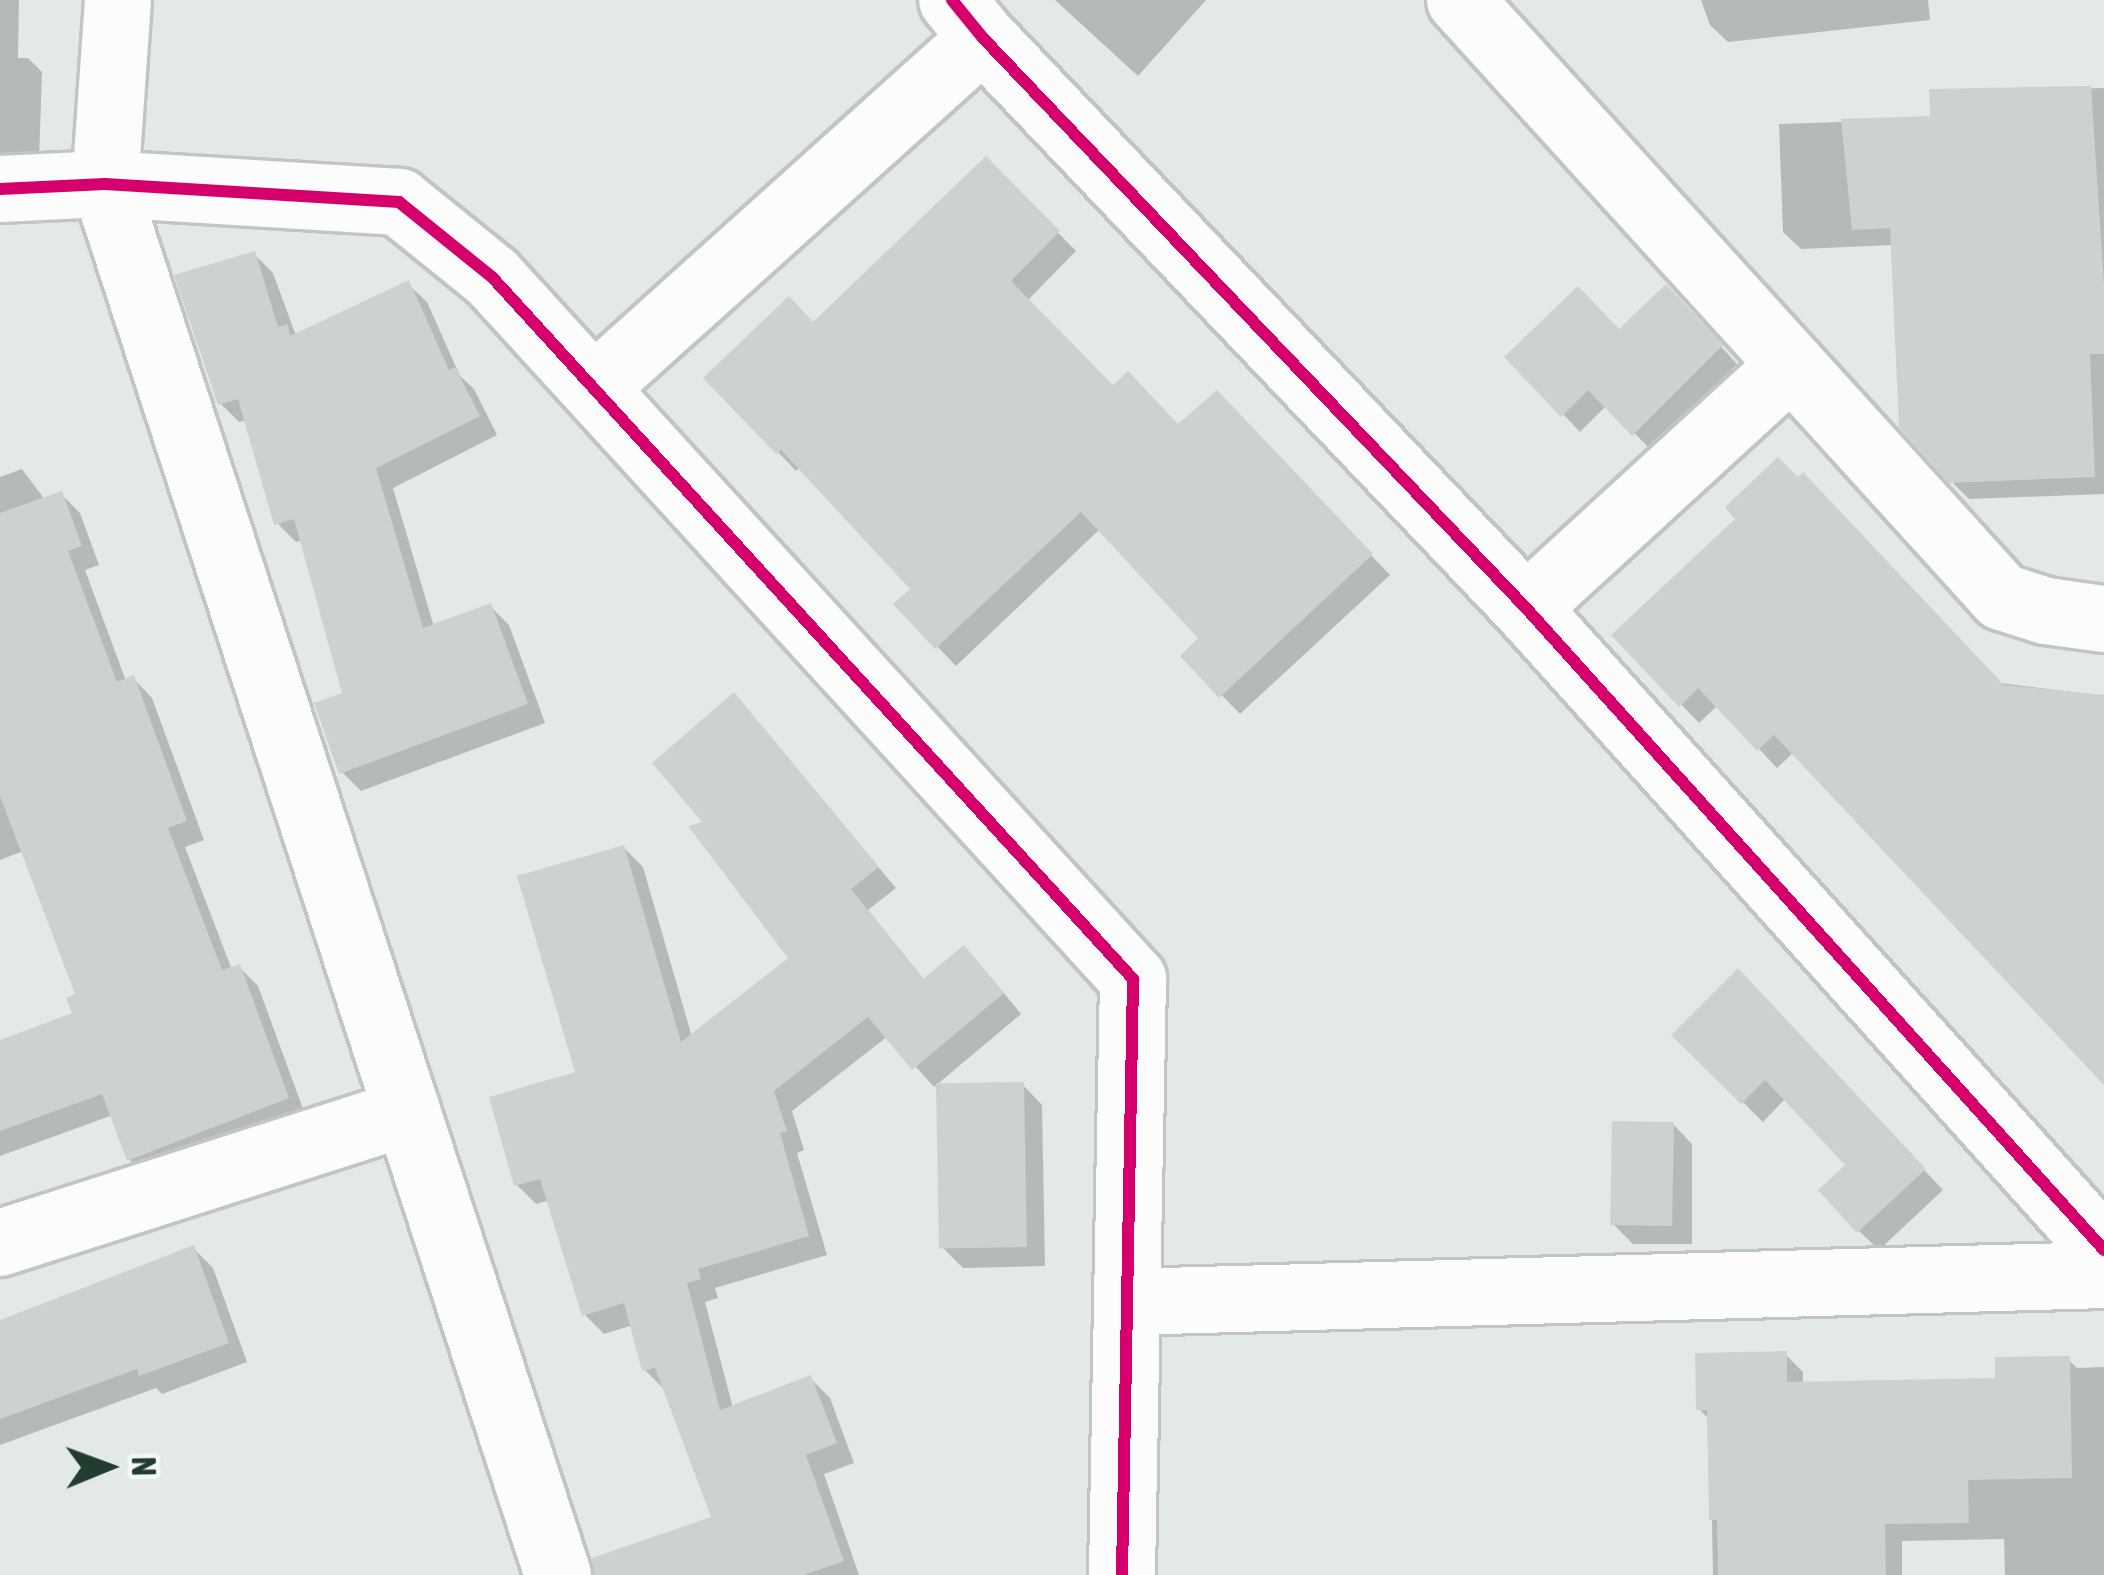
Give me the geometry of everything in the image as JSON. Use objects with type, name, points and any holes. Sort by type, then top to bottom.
[{"type":"street","points":[[118,0],[105,184],[558,1575]]},
{"type":"street","points":[[1460,0],[2002,597],[2046,611],[2104,619]]},
{"type":"street","points":[[593,388],[968,19],[1526,608],[2104,1250]]},
{"type":"street","points":[[0,189],[105,184],[399,202],[492,278],[1133,979],[1122,1575]]},
{"type":"street","points":[[1526,608],[1791,365]]},
{"type":"street","points":[[0,1244],[407,1112]]},
{"type":"street","points":[[1127,1302],[2104,1275]]},
{"type":"building","points":[[2091,86],[2104,285],[2104,354],[2090,354],[2095,477],[1949,483],[1899,427],[1890,228],[1852,230],[1841,119],[1930,116],[1929,89]]},
{"type":"building","points":[[986,156],[1060,231],[1011,281],[1113,385],[1128,371],[1178,424],[1217,390],[1373,554],[1219,698],[1180,656],[1198,638],[1081,512],[935,649],[893,604],[910,589],[781,450],[776,454],[703,378],[789,296],[813,322]]},
{"type":"building","points":[[255,251],[278,327],[288,324],[290,336],[409,280],[449,370],[455,367],[480,416],[376,468],[423,628],[491,603],[528,704],[339,774],[314,703],[342,693],[294,519],[274,525],[238,399],[218,405],[174,275]]},
{"type":"building","points":[[1666,284],[1723,345],[1632,436],[1588,390],[1561,417],[1504,357],[1578,286],[1619,329]]},
{"type":"building","points":[[1778,457],[1798,477],[1803,472],[2004,685],[2104,695],[2104,1085],[1774,735],[1757,751],[1698,688],[1679,707],[1611,635],[1735,519],[1725,507]]},
{"type":"building","points":[[62,491],[82,546],[68,551],[117,682],[134,675],[187,821],[168,828],[222,970],[240,964],[289,1098],[127,1161],[102,1094],[0,1131],[0,1040],[72,1013],[66,998],[75,994],[0,796],[0,513]]},
{"type":"building","points":[[734,692],[879,867],[851,889],[923,979],[964,945],[1004,993],[912,1070],[868,1017],[774,1091],[787,1131],[780,1133],[809,1236],[698,1269],[701,1279],[687,1283],[720,1410],[811,1375],[837,1443],[806,1455],[844,1561],[804,1575],[594,1575],[592,1558],[711,1517],[655,1368],[642,1371],[624,1303],[582,1316],[540,1179],[514,1186],[489,1097],[575,1072],[517,876],[624,845],[681,1042],[788,958],[688,826],[702,822],[652,763]]},
{"type":"building","points":[[1738,968],[1926,1169],[1857,1233],[1818,1190],[1845,1165],[1765,1080],[1741,1104],[1671,1035]]},
{"type":"building","points":[[1024,1082],[1027,1247],[939,1249],[936,1084]]},
{"type":"building","points":[[1612,1121],[1674,1122],[1672,1226],[1610,1225]]},
{"type":"building","points":[[194,1245],[229,1343],[139,1376],[137,1369],[0,1419],[0,1320]]},
{"type":"building","points":[[1787,1351],[1787,1382],[1995,1378],[1995,1357],[2070,1356],[2072,1478],[1968,1480],[1969,1523],[1885,1524],[1886,1575],[1718,1575],[1717,1520],[1709,1520],[1707,1410],[1696,1410],[1695,1353]]},
{"type":"cycle path","points":[[952,0],[1526,608],[2104,1250]]},
{"type":"cycle path","points":[[0,189],[105,184],[399,202],[492,277],[1133,979],[1122,1575]]}]
